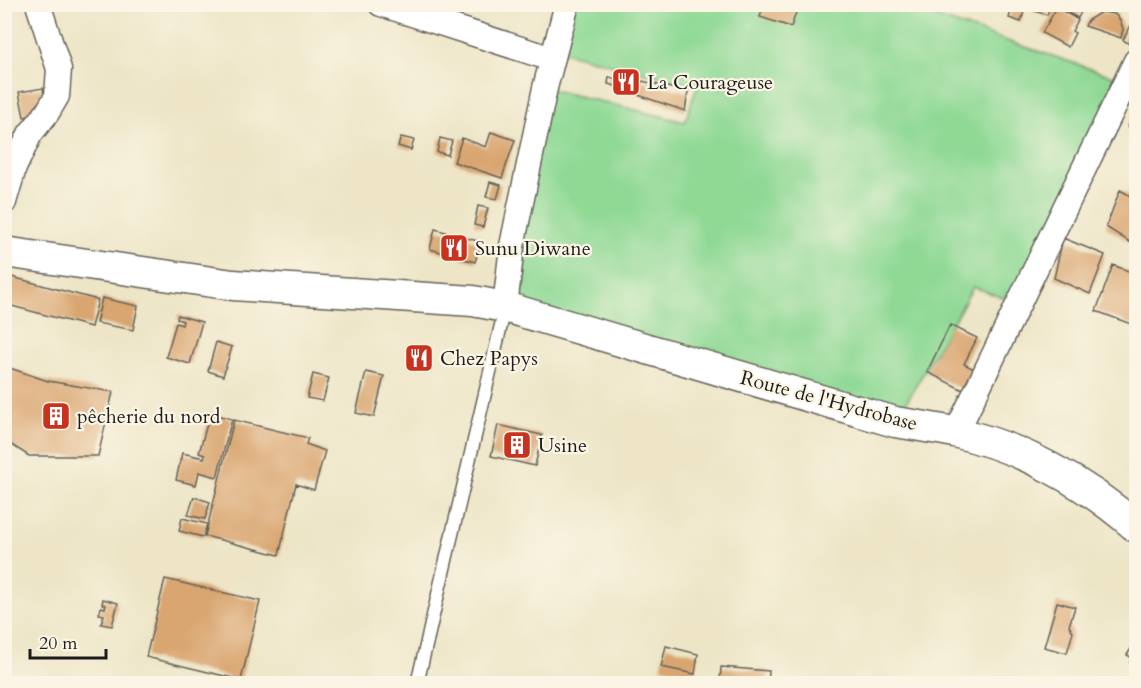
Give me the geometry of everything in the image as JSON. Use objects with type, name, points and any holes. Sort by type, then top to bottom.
[{"type":"street","points":[[4,202],[14,168],[30,134],[57,96],[59,69],[38,4]]},
{"type":"street","points":[[381,4],[552,59]]},
{"type":"street","points":[[506,307],[516,226],[552,59],[567,4]]},
{"type":"street","points":[[956,433],[1137,61]]},
{"type":"street","name":"Route de l'Hydrobase","points":[[4,252],[233,285],[473,301],[506,307],[895,422],[956,433],[1014,451],[1089,490],[1137,527]]},
{"type":"lane","points":[[417,684],[506,307]]},
{"type":"green space","points":[[658,4],[674,9],[676,4],[900,5],[1127,81],[1018,303],[973,287],[895,422],[506,307],[545,88],[685,122],[697,86],[555,50],[567,5]]},
{"type":"building","points":[[764,4],[799,4],[791,27],[760,17]]},
{"type":"building","points":[[1013,4],[1026,4],[1021,22],[1009,18]]},
{"type":"building","points":[[1034,4],[1051,4],[1047,15],[1032,10]]},
{"type":"building","points":[[1067,4],[1085,4],[1078,18],[1064,11]]},
{"type":"building","points":[[1057,7],[1078,20],[1072,31],[1075,33],[1068,47],[1042,33]]},
{"type":"building","points":[[1101,12],[1115,14],[1120,20],[1123,29],[1121,38],[1085,26],[1088,20]]},
{"type":"building","points":[[1134,20],[1136,21],[1136,43],[1134,47],[1123,40]]},
{"type":"building","points":[[609,77],[635,84],[634,91],[608,84]]},
{"type":"building","points":[[642,81],[688,92],[685,111],[638,95]]},
{"type":"building","points":[[43,88],[47,113],[24,117],[19,92]]},
{"type":"building","points":[[1136,106],[1136,130],[1128,127]]},
{"type":"building","points":[[491,132],[515,140],[502,178],[454,162],[462,138],[486,147]]},
{"type":"building","points":[[401,137],[414,140],[411,150],[398,146]]},
{"type":"building","points":[[440,138],[452,141],[448,155],[437,152]]},
{"type":"building","points":[[490,182],[501,185],[497,199],[486,197]]},
{"type":"building","points":[[1120,190],[1136,199],[1136,246],[1106,227]]},
{"type":"building","points":[[478,206],[488,208],[483,227],[474,225]]},
{"type":"building","points":[[435,229],[481,242],[475,262],[430,249]]},
{"type":"building","points":[[1063,238],[1105,255],[1090,294],[1054,278]]},
{"type":"building","points":[[1113,265],[1136,274],[1136,326],[1096,311]]},
{"type":"building","points":[[8,276],[98,300],[91,327],[4,304],[4,288]]},
{"type":"building","points":[[102,298],[138,306],[133,330],[96,323]]},
{"type":"building","points":[[178,315],[202,322],[190,364],[166,357],[176,323],[182,325],[183,321],[177,319]]},
{"type":"building","points":[[950,325],[977,338],[964,364],[976,370],[965,391],[927,372]]},
{"type":"building","points":[[216,342],[232,347],[223,376],[208,371]]},
{"type":"building","name":"pêcherie du nord","points":[[4,366],[48,381],[113,392],[98,456],[29,456],[4,440]]},
{"type":"building","points":[[366,372],[384,376],[374,417],[356,413]]},
{"type":"building","points":[[313,374],[329,378],[323,401],[307,398]]},
{"type":"building","points":[[210,413],[232,419],[217,477],[199,472],[196,485],[176,480],[182,453],[204,458],[205,455],[199,453]]},
{"type":"building","points":[[234,420],[308,438],[306,444],[325,451],[314,490],[296,484],[279,555],[205,536]]},
{"type":"building","name":"Usine","points":[[498,425],[542,435],[535,466],[491,456]]},
{"type":"building","points":[[194,497],[210,502],[205,519],[188,515]]},
{"type":"building","points":[[182,518],[207,524],[203,537],[179,531]]},
{"type":"building","points":[[165,579],[260,601],[241,680],[146,657]]},
{"type":"building","points":[[103,599],[118,603],[112,626],[101,624],[104,615],[99,614],[101,607],[105,608],[106,605],[102,604]]},
{"type":"building","points":[[1057,602],[1075,607],[1069,626],[1073,632],[1067,653],[1044,647]]},
{"type":"building","points":[[666,646],[698,654],[695,674],[661,667]]},
{"type":"building","points":[[1132,647],[1136,650],[1136,665],[1130,663],[1131,657],[1127,655]]},
{"type":"building","points":[[721,667],[769,671],[768,684],[720,684]]},
{"type":"place","name":"La Courageuse","points":[[626,82]]},
{"type":"place","name":"Sunu Diwane","points":[[454,248]]},
{"type":"place","name":"Chez Papys","points":[[419,358]]},
{"type":"place","name":"pêcherie du nord","points":[[56,416]]},
{"type":"place","name":"Usine","points":[[517,445]]}]
